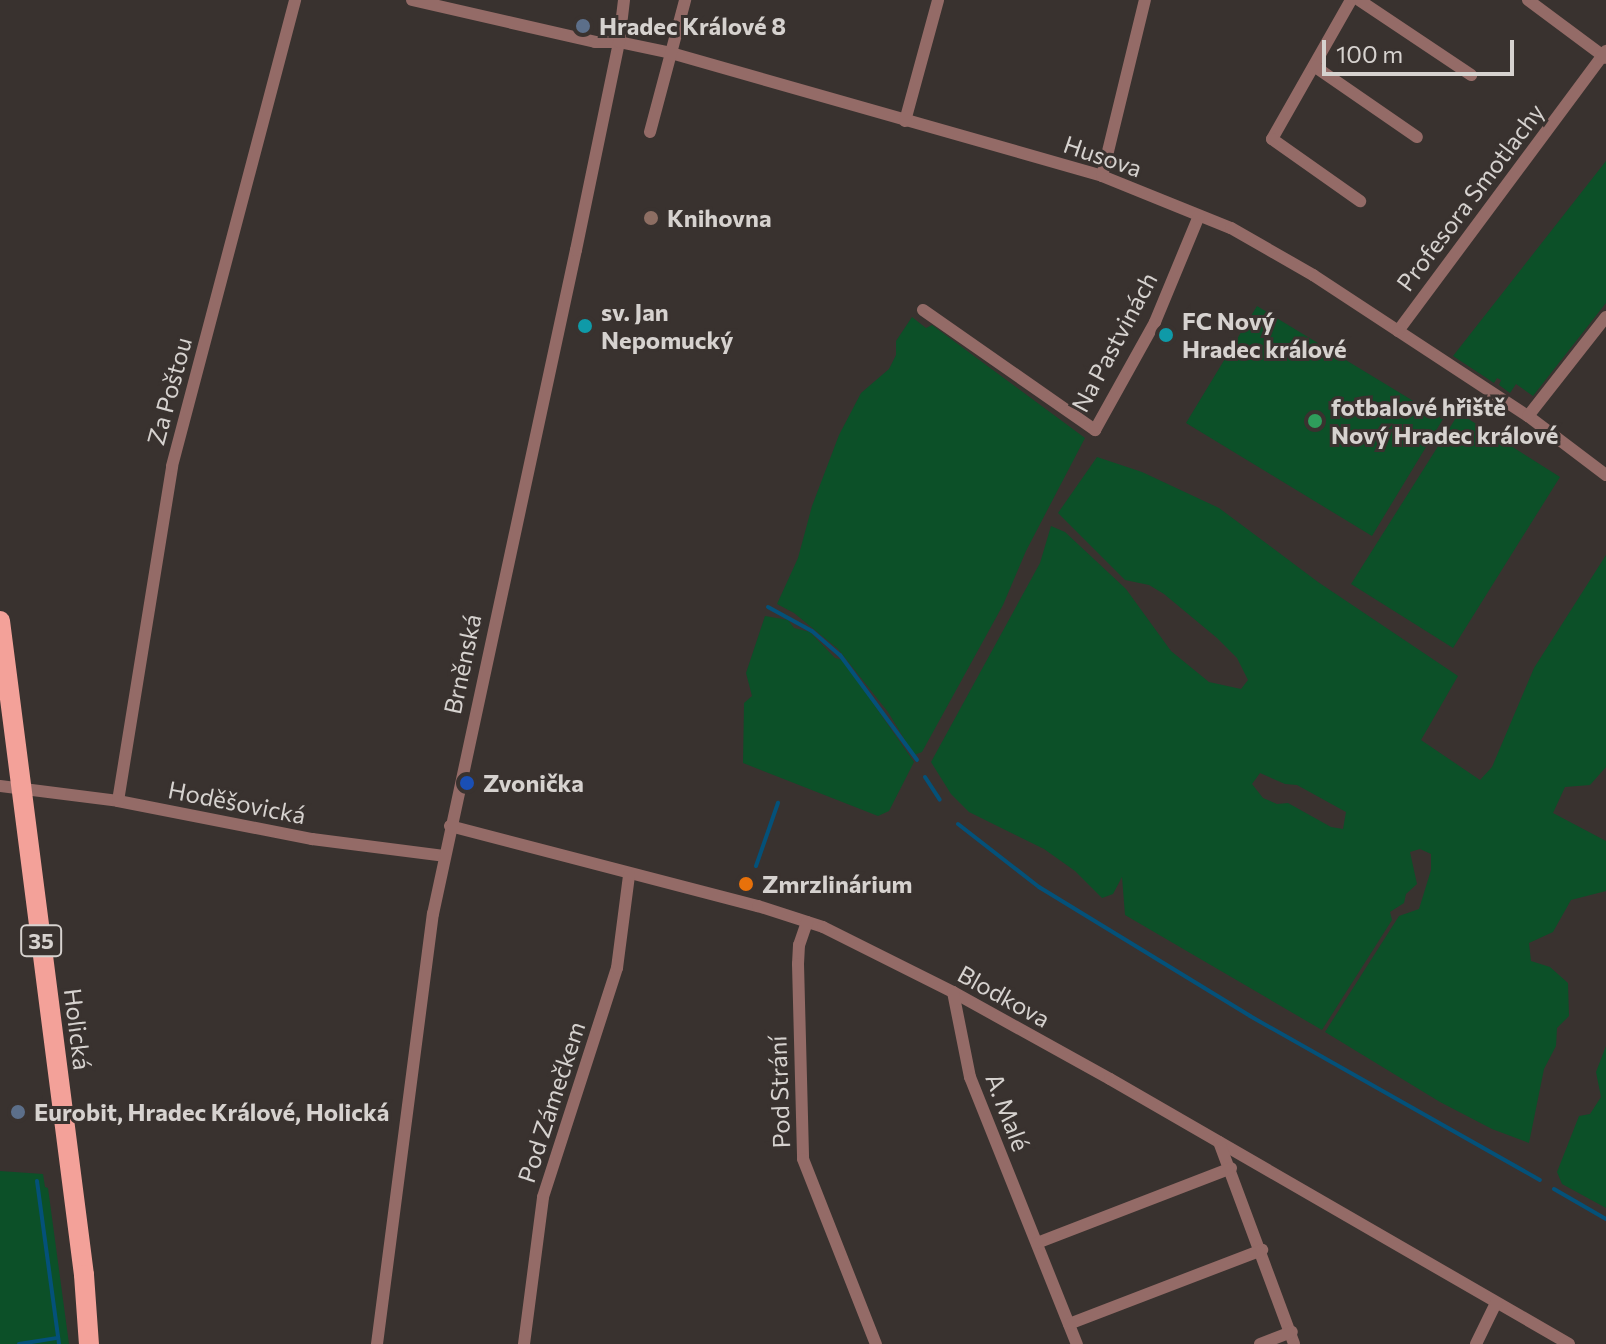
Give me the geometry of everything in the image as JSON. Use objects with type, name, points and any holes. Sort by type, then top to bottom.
[{"type":"main road","name":"Holická","points":[[0,621],[84,1275],[89,1344]]},
{"type":"main road","name":"Holická","points":[[84,1275],[98,1344]]},
{"type":"street","name":"Za Poštou","points":[[118,801],[172,466],[295,0]]},
{"type":"street","name":"Husova","points":[[412,0],[595,42],[619,42],[671,53],[1102,176],[1231,228],[1313,275],[1528,416],[1606,475]]},
{"type":"street","name":"Brněnská","points":[[377,1344],[417,1011],[444,856],[619,42],[624,0]]},
{"type":"street","points":[[650,132],[685,0]]},
{"type":"street","points":[[905,121],[938,0]]},
{"type":"street","points":[[1102,176],[1145,0]]},
{"type":"street","points":[[1351,0],[1272,139],[1360,201]]},
{"type":"street","points":[[1359,0],[1471,75]]},
{"type":"street","points":[[1528,0],[1605,55]]},
{"type":"street","name":"Profesora Smotlachy","points":[[1398,331],[1605,55]]},
{"type":"street","points":[[1314,66],[1417,137]]},
{"type":"street","name":"Na Pastvinách","points":[[923,310],[1095,430],[1155,322],[1199,216]]},
{"type":"street","points":[[1528,416],[1606,317]]},
{"type":"street","points":[[0,786],[22,790]]},
{"type":"street","name":"Hoděšovická","points":[[22,790],[118,801],[312,839],[444,856]]},
{"type":"street","name":"Blodkova","points":[[450,826],[629,875],[758,906],[807,922],[953,992],[1569,1344]]},
{"type":"street","name":"Pod Zámečkem","points":[[524,1344],[543,1197],[617,968],[629,875]]},
{"type":"street","name":"Pod Strání","points":[[807,922],[799,945],[798,964],[803,1159],[876,1344]]},
{"type":"street","name":"A. Malé","points":[[953,992],[970,1077],[1077,1344]]},
{"type":"street","points":[[1219,1142],[1293,1338],[1260,1344]]},
{"type":"street","points":[[1037,1243],[1231,1168]]},
{"type":"street","points":[[1069,1324],[1262,1250]]},
{"type":"street","points":[[1476,1344],[1496,1303]]},
{"type":"green space","points":[[1606,161],[1606,303],[1533,396],[1516,384],[1510,393],[1499,385],[1501,380],[1497,378],[1494,383],[1453,356]]},
{"type":"green space","name":"fotbalové hřiště Nový Hradec králové","points":[[1257,306],[1443,419],[1372,536],[1186,423]]},
{"type":"green space","points":[[912,317],[926,328],[932,325],[1085,438],[1026,551],[1003,605],[922,752],[914,755],[888,712],[838,649],[794,613],[777,604],[798,558],[812,506],[839,435],[861,393],[889,369],[896,355],[896,341]]},
{"type":"green space","points":[[1459,413],[1560,477],[1453,648],[1351,584]]},
{"type":"green space","points":[[1097,457],[1142,472],[1219,508],[1318,582],[1458,676],[1421,740],[1480,780],[1492,767],[1534,668],[1606,555],[1606,767],[1590,785],[1565,787],[1553,813],[1606,841],[1606,891],[1571,900],[1553,932],[1529,943],[1531,961],[1550,967],[1568,983],[1569,1016],[1557,1028],[1556,1046],[1544,1069],[1529,1143],[1492,1129],[1440,1102],[1325,1032],[1399,916],[1419,909],[1431,870],[1431,854],[1420,849],[1410,852],[1417,884],[1406,894],[1404,903],[1390,912],[1392,920],[1322,1030],[1125,915],[1122,877],[1113,894],[1102,898],[1075,871],[1044,849],[969,812],[951,794],[931,762],[1040,563],[1051,526],[1065,532],[1126,589],[1171,651],[1209,682],[1241,689],[1248,680],[1237,658],[1217,638],[1164,594],[1149,585],[1125,580],[1058,513]],"holes":[[[1260,773],[1285,784],[1297,785],[1346,812],[1343,829],[1331,827],[1288,803],[1277,804],[1263,798],[1252,784]]]},
{"type":"green space","points":[[765,616],[788,620],[794,628],[810,632],[835,658],[843,660],[914,762],[889,811],[878,816],[743,763],[744,703],[752,696],[746,673]]},
{"type":"green space","points":[[1606,1046],[1606,1208],[1562,1184],[1557,1172],[1579,1116],[1590,1114],[1601,1097],[1596,1072]]},
{"type":"green space","points":[[0,1171],[43,1174],[45,1187],[48,1188],[69,1344],[0,1344]]},
{"type":"waterway","points":[[768,607],[812,631],[840,655],[917,760]]},
{"type":"waterway","points":[[925,777],[940,800]]},
{"type":"waterway","points":[[756,866],[778,803]]},
{"type":"waterway","points":[[958,824],[1039,887],[1250,1016],[1540,1180]]},
{"type":"waterway","points":[[37,1181],[59,1344]]},
{"type":"waterway","points":[[1554,1189],[1606,1219]]},
{"type":"waterway","points":[[19,1344],[58,1338]]},
{"type":"place","name":"Hradec Králové 8","points":[[583,26]]},
{"type":"place","name":"Knihovna","points":[[651,218]]},
{"type":"place","name":"sv. Jan Nepomucký","points":[[585,326]]},
{"type":"place","name":"FC Nový Hradec králové","points":[[1166,335]]},
{"type":"place","name":"fotbalové hřiště Nový Hradec králové","points":[[1315,421]]},
{"type":"place","name":"Zvonička","points":[[467,783]]},
{"type":"place","name":"Zmrzlinárium","points":[[746,884]]},
{"type":"place","name":"Eurobit, Hradec Králové, Holická","points":[[18,1112]]}]
